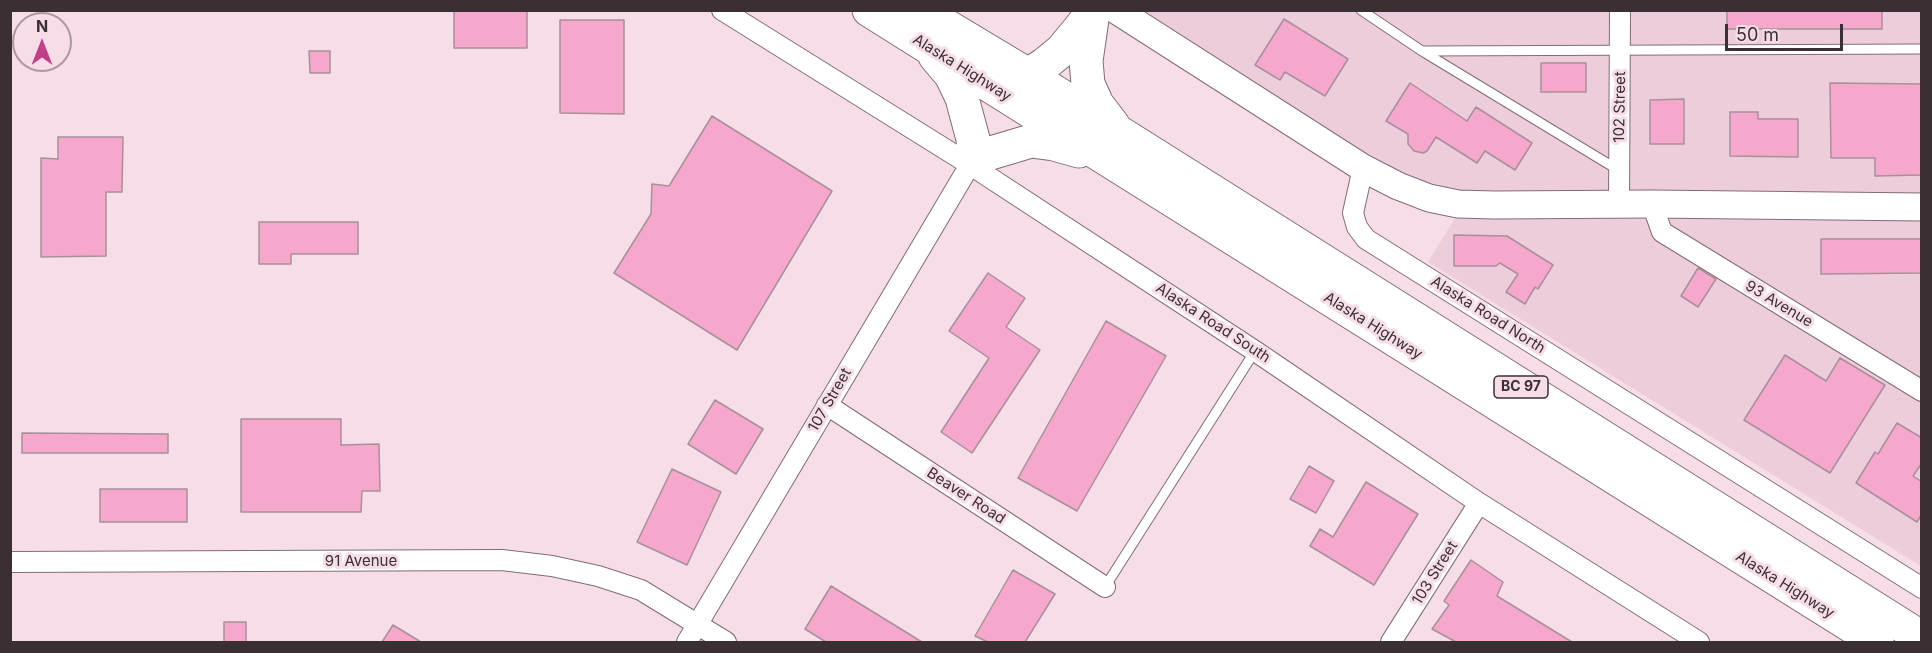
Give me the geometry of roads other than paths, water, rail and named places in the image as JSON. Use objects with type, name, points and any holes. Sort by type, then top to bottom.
[{"type":"highway","name":"Alaska Highway","points":[[869,10],[1035,113],[1113,147],[1922,638]]},
{"type":"highway","name":"Alaska Highway","points":[[920,10],[1028,75],[1080,110],[1113,147],[1877,642]]},
{"type":"highway","points":[[971,161],[1007,146],[1031,141],[1113,147],[1088,84],[1086,61],[1100,11]]},
{"type":"highway","points":[[988,52],[1042,45],[1100,11]]},
{"type":"highway","points":[[992,87],[1028,75],[1062,50],[1100,11]]},
{"type":"highway","points":[[928,46],[951,75],[962,99],[973,139],[971,161]]},
{"type":"highway","points":[[971,161],[1010,128],[1035,113],[1080,110]]},
{"type":"street","name":"Alaska Road South","points":[[722,10],[971,161],[1479,503],[1699,642]]},
{"type":"street","name":"102 Street","points":[[1619,204],[1620,10]]},
{"type":"street","points":[[1100,11],[1362,168],[1429,198],[1458,204],[1494,206],[1652,204],[1922,207]]},
{"type":"street","name":"107 Street","points":[[687,642],[971,161]]},
{"type":"street","name":"Alaska Road North","points":[[1362,168],[1353,213],[1357,226],[1366,239],[1922,588]]},
{"type":"street","name":"93 Avenue","points":[[1652,204],[1662,232],[1922,391]]},
{"type":"street","name":"Beaver Road","points":[[827,405],[1105,587]]},
{"type":"street","name":"103 Street","points":[[1391,642],[1479,503]]},
{"type":"street","name":"91 Avenue","points":[[10,562],[502,560],[552,566],[598,576],[640,590],[726,642]]},
{"type":"lane","points":[[1361,10],[1422,51],[1620,171]]},
{"type":"lane","points":[[1422,51],[1922,50]]},
{"type":"lane","points":[[1105,587],[1255,351]]}]
